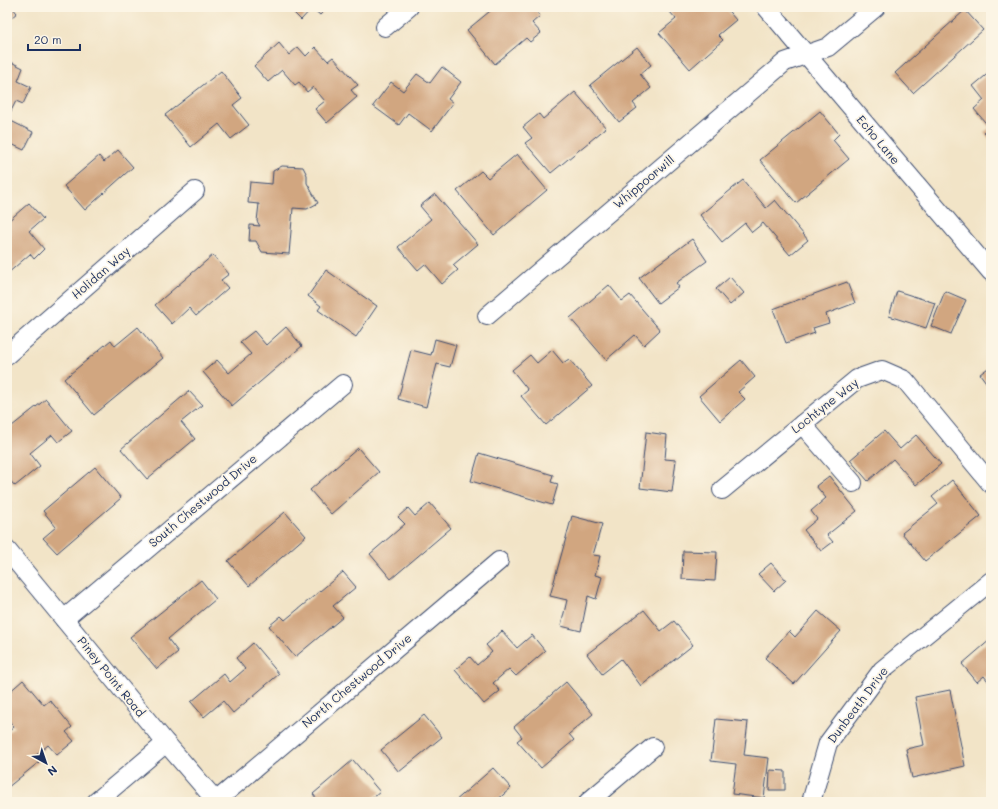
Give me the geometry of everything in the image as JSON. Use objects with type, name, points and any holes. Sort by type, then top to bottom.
[{"type":"street","points":[[385,27],[409,7]]},
{"type":"street","name":"Echo Lane","points":[[766,7],[991,272]]},
{"type":"street","name":"Whippoorwill","points":[[486,316],[785,62],[828,47],[876,7]]},
{"type":"street","name":"Holidan Way","points":[[7,355],[195,191]]},
{"type":"street","name":"Lochtyne Way","points":[[722,490],[857,379],[882,370],[906,380],[991,484]]},
{"type":"street","name":"South Chestwood Drive","points":[[64,619],[343,384]]},
{"type":"street","points":[[802,424],[853,483]]},
{"type":"street","name":"Piney Point Road","points":[[7,550],[166,743],[217,801]]},
{"type":"street","name":"North Chestwood Drive","points":[[217,801],[499,560]]},
{"type":"street","name":"Dunbeath Drive","points":[[811,802],[828,743],[882,670],[991,581]]},
{"type":"street","points":[[96,802],[166,743]]},
{"type":"street","points":[[588,802],[654,747]]},
{"type":"building","points":[[7,7],[12,7],[17,13],[7,21]]},
{"type":"building","points":[[288,7],[328,7],[320,15],[312,8],[301,20]]},
{"type":"building","points":[[495,7],[533,7],[540,16],[532,23],[541,33],[530,42],[526,38],[495,64],[467,30]]},
{"type":"building","points":[[676,7],[725,7],[736,20],[718,35],[723,40],[690,69],[659,33],[676,19],[670,12]]},
{"type":"building","points":[[965,10],[983,30],[913,93],[895,73]]},
{"type":"building","points":[[279,43],[289,55],[298,47],[306,56],[315,47],[328,61],[333,57],[358,85],[351,90],[357,97],[327,123],[315,109],[325,101],[313,87],[307,92],[299,82],[295,85],[282,70],[268,82],[254,66]]},
{"type":"building","points":[[637,47],[651,65],[640,74],[651,88],[633,103],[637,108],[619,122],[590,85]]},
{"type":"building","points":[[7,60],[23,68],[18,81],[31,87],[23,104],[16,101],[7,119]]},
{"type":"building","points":[[442,67],[461,82],[448,99],[453,103],[432,131],[408,113],[399,125],[373,106],[391,82],[403,91],[417,74],[430,83]]},
{"type":"building","points":[[221,71],[242,98],[233,105],[249,125],[231,139],[219,124],[191,147],[165,115]]},
{"type":"building","points":[[991,71],[991,141],[984,132],[990,128],[974,109],[984,100],[973,86]]},
{"type":"building","points":[[575,92],[606,128],[551,173],[525,143],[532,138],[523,127],[539,114],[543,119]]},
{"type":"building","points":[[820,111],[839,134],[833,140],[849,159],[796,203],[760,160]]},
{"type":"building","points":[[7,119],[33,132],[24,150],[7,142]]},
{"type":"building","points":[[118,150],[133,167],[85,210],[64,186],[99,156],[104,162]]},
{"type":"building","points":[[517,154],[547,190],[494,235],[457,191],[481,171],[488,178]]},
{"type":"building","points":[[282,166],[303,167],[307,175],[307,183],[318,203],[307,209],[293,208],[289,254],[262,252],[256,241],[249,241],[250,225],[260,226],[257,221],[259,204],[248,203],[250,182],[272,184],[273,171]]},
{"type":"building","points":[[743,180],[766,208],[775,200],[808,240],[790,255],[763,223],[752,232],[745,223],[722,242],[700,215]]},
{"type":"building","points":[[435,194],[478,244],[453,265],[458,270],[442,284],[425,264],[418,270],[398,247],[431,219],[420,206]]},
{"type":"building","points":[[29,203],[43,219],[29,231],[44,249],[34,259],[30,254],[7,274],[7,236],[11,232],[7,227],[7,222]]},
{"type":"building","points":[[692,239],[707,261],[676,283],[679,287],[658,303],[639,278]]},
{"type":"building","points":[[213,255],[229,274],[221,280],[228,288],[196,316],[189,308],[172,324],[155,305]]},
{"type":"building","points":[[326,270],[377,306],[356,337],[318,310],[321,306],[308,296]]},
{"type":"building","points":[[730,277],[744,293],[730,305],[716,289]]},
{"type":"building","points":[[847,282],[855,303],[826,314],[829,323],[813,328],[815,333],[786,343],[773,309]]},
{"type":"building","points":[[609,285],[622,301],[630,295],[660,330],[644,345],[635,335],[606,360],[570,318]]},
{"type":"building","points":[[897,291],[935,303],[926,328],[889,316]]},
{"type":"building","points":[[945,291],[966,300],[951,334],[931,326]]},
{"type":"building","points":[[138,327],[163,358],[94,415],[64,379],[111,340],[115,346]]},
{"type":"building","points":[[286,327],[302,346],[232,406],[203,372],[217,360],[229,373],[251,354],[240,342],[254,331],[266,345]]},
{"type":"building","points":[[435,339],[456,345],[450,367],[437,364],[426,407],[398,399],[411,350],[431,355]]},
{"type":"building","points":[[552,350],[563,363],[569,359],[592,386],[546,425],[521,396],[528,390],[512,370],[530,355],[537,363]]},
{"type":"building","points":[[741,360],[755,377],[738,392],[745,399],[720,421],[699,396]]},
{"type":"building","points":[[991,366],[991,389],[980,374]]},
{"type":"building","points":[[189,391],[202,405],[181,422],[195,439],[147,479],[121,449]]},
{"type":"building","points":[[46,399],[72,431],[58,442],[52,435],[30,453],[40,466],[15,486],[7,477],[7,430]]},
{"type":"building","points":[[884,431],[900,449],[916,435],[941,464],[916,485],[893,459],[868,481],[850,460]]},
{"type":"building","points":[[646,432],[667,435],[665,459],[676,460],[672,492],[640,488]]},
{"type":"building","points":[[358,448],[379,472],[331,514],[310,490]]},
{"type":"building","points":[[479,453],[553,475],[551,482],[558,484],[552,505],[471,481]]},
{"type":"building","points":[[95,467],[121,498],[57,553],[43,538],[56,527],[43,511]]},
{"type":"building","points":[[829,476],[857,511],[827,535],[833,542],[821,551],[804,530],[817,519],[811,511],[826,498],[816,486]]},
{"type":"building","points":[[952,480],[981,516],[925,561],[902,533],[938,504],[932,497]]},
{"type":"building","points":[[430,503],[451,528],[391,579],[370,554],[405,524],[398,517],[408,508],[415,516]]},
{"type":"building","points":[[285,512],[306,536],[249,586],[228,561]]},
{"type":"building","points":[[572,516],[602,524],[593,555],[600,556],[595,575],[602,577],[596,599],[588,596],[581,631],[561,626],[567,600],[550,596]]},
{"type":"building","points":[[683,551],[717,552],[715,581],[682,579]]},
{"type":"building","points":[[771,563],[786,580],[774,591],[758,574]]},
{"type":"building","points":[[343,572],[356,587],[333,606],[343,617],[295,657],[269,626],[281,616],[285,620]]},
{"type":"building","points":[[201,580],[216,599],[168,639],[178,652],[157,669],[130,637]]},
{"type":"building","points":[[644,610],[661,631],[674,621],[693,645],[641,686],[621,659],[602,674],[587,654]]},
{"type":"building","points":[[818,611],[841,631],[794,684],[765,658],[789,631],[795,637]]},
{"type":"building","points":[[502,631],[517,648],[532,635],[545,651],[516,676],[509,669],[493,683],[500,691],[484,704],[455,670],[470,657],[477,665],[492,652],[486,645]]},
{"type":"building","points":[[991,639],[991,685],[984,676],[977,682],[962,664]]},
{"type":"building","points":[[253,643],[279,674],[233,713],[223,701],[204,717],[191,702],[224,674],[230,682],[245,669],[236,658]]},
{"type":"building","points":[[23,680],[44,705],[50,700],[72,727],[66,732],[74,741],[57,755],[48,745],[35,756],[39,762],[7,788],[7,733],[14,727],[7,718],[7,694]]},
{"type":"building","points":[[566,682],[593,714],[569,734],[574,740],[541,768],[517,741],[522,737],[514,727]]},
{"type":"building","points":[[950,690],[965,766],[912,778],[906,749],[924,745],[915,697]]},
{"type":"building","points":[[424,715],[442,737],[399,772],[381,750]]},
{"type":"building","points":[[716,719],[748,722],[744,755],[769,758],[764,798],[732,794],[736,764],[711,761]]},
{"type":"building","points":[[353,760],[380,792],[368,802],[313,802],[317,799],[313,794]]},
{"type":"building","points":[[493,768],[511,788],[495,802],[454,802]]},
{"type":"building","points":[[770,770],[785,771],[785,790],[769,790]]}]
